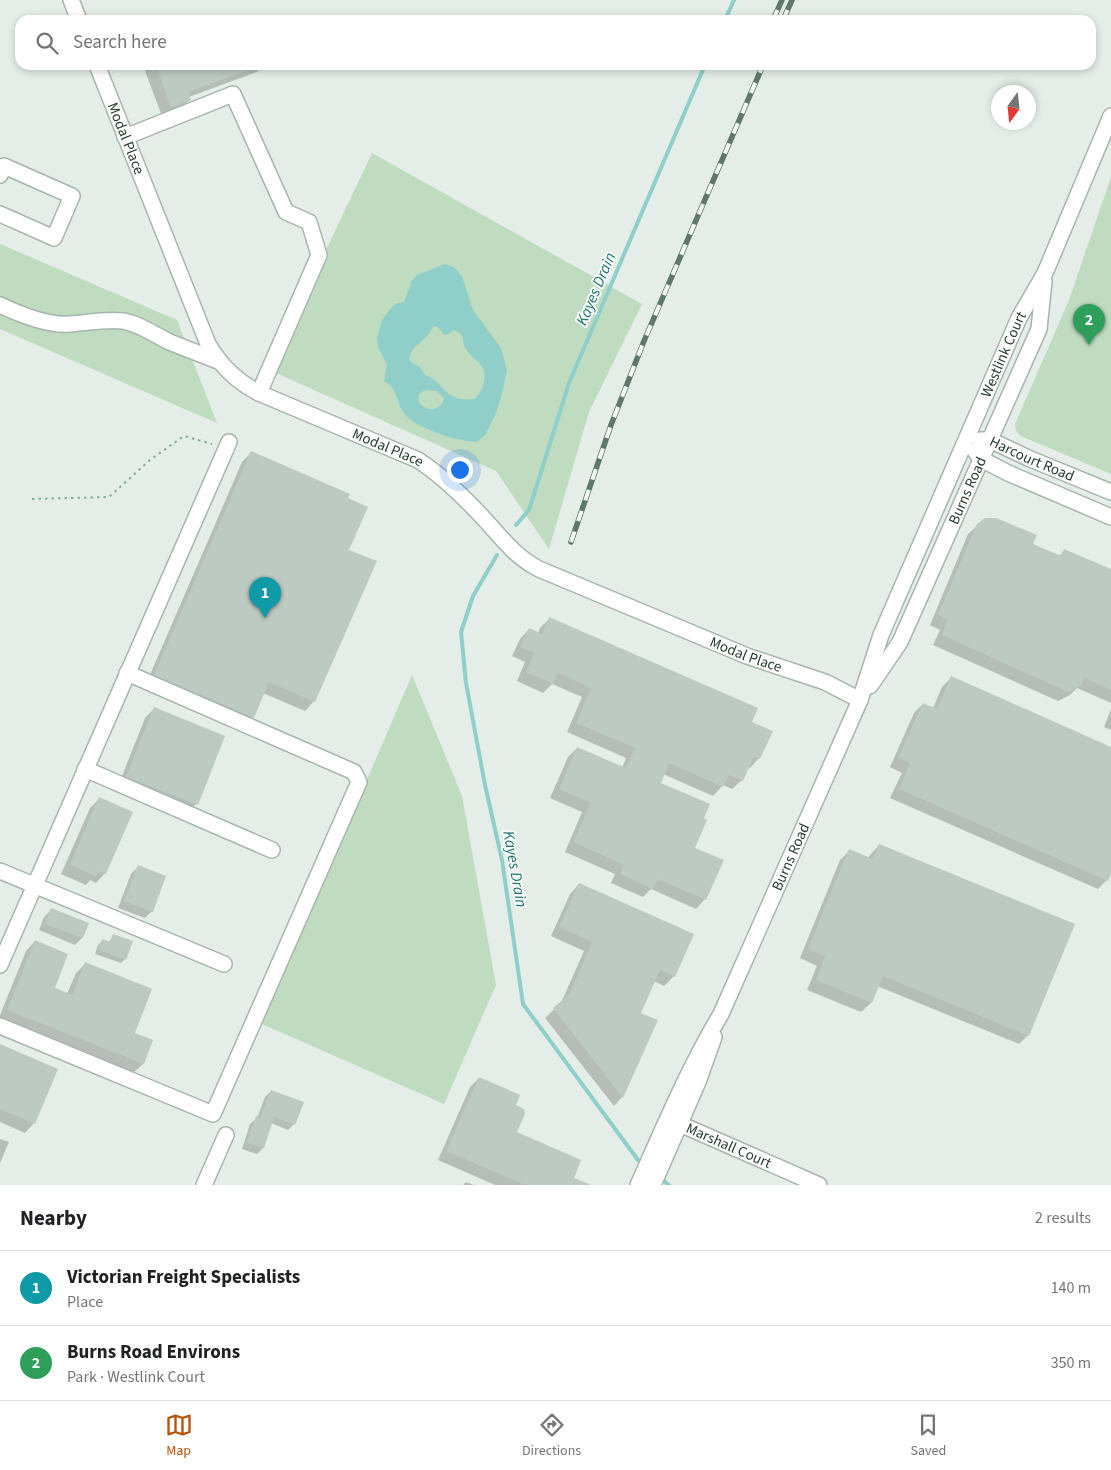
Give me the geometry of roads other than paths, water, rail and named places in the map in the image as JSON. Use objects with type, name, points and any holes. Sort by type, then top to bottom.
[{"type":"street","points":[[71,0],[77,15]]},
{"type":"street","name":"Modal Place","points":[[99,70],[201,328],[218,361],[230,375],[244,386],[259,393],[418,460],[441,476],[486,520],[512,550],[529,564],[747,656],[825,682],[860,700]]},
{"type":"street","points":[[125,137],[233,94],[286,212],[309,222],[319,255],[259,393]]},
{"type":"street","name":"Westlink Court","points":[[966,440],[1019,318],[1045,273],[1111,116]]},
{"type":"street","points":[[0,175],[4,166],[72,196],[54,238],[0,214]]},
{"type":"street","name":"Westlink Court","points":[[990,440],[1039,329],[1045,273]]},
{"type":"street","points":[[0,305],[16,312],[68,325],[85,322],[123,321],[140,326],[171,342],[218,361]]},
{"type":"street","name":"Harcourt Road","points":[[966,440],[990,440],[1028,458],[1111,492]]},
{"type":"street","name":"Harcourt Road","points":[[966,440],[981,459],[1008,473],[1111,517]]},
{"type":"street","name":"Burns Road","points":[[653,1185],[701,1048],[721,1014],[860,700],[881,635],[966,440]]},
{"type":"street","name":"Burns Road","points":[[860,700],[900,642],[990,440]]},
{"type":"street","points":[[0,965],[228,446]]},
{"type":"street","points":[[0,1026],[213,1114],[359,782],[354,772],[127,673]]},
{"type":"street","points":[[85,769],[272,850]]},
{"type":"street","points":[[0,871],[224,964]]},
{"type":"street","name":"Burns Road","points":[[638,1185],[674,1121]]},
{"type":"street","name":"Marshall Court","points":[[674,1121],[819,1185]]},
{"type":"street","points":[[204,1185],[226,1134]]},
{"type":"water","points":[[445,264],[454,267],[462,276],[473,310],[501,348],[507,370],[502,394],[486,434],[477,442],[448,437],[415,423],[407,417],[394,390],[384,381],[387,365],[378,347],[377,337],[382,320],[395,304],[404,302],[411,282],[417,275]],"holes":[[[434,326],[439,328],[443,334],[447,335],[454,330],[461,334],[464,346],[482,367],[485,376],[484,382],[480,392],[474,399],[456,398],[450,395],[409,359],[414,348],[427,336]],[[426,390],[438,391],[444,399],[440,406],[429,409],[420,403],[418,398]]]},
{"type":"waterway","name":"Kayes Drain","points":[[727,15],[734,0]]},
{"type":"waterway","name":"Kayes Drain","points":[[516,525],[529,510],[569,383],[703,70]]},
{"type":"waterway","name":"Kayes Drain","points":[[497,555],[473,596],[461,632],[466,683],[485,785],[502,860],[523,1004],[638,1160]]},
{"type":"waterway","name":"Kayes Drain","points":[[664,1181],[669,1185]]},
{"type":"railway","points":[[775,15],[782,0]]},
{"type":"railway","points":[[785,15],[792,0]]},
{"type":"railway","points":[[571,542],[611,425],[644,341],[761,70]]},
{"type":"place","name":"Burns Road Environs","points":[[1089,345]]},
{"type":"place","name":"Victorian Freight Specialists","points":[[265,618]]}]
